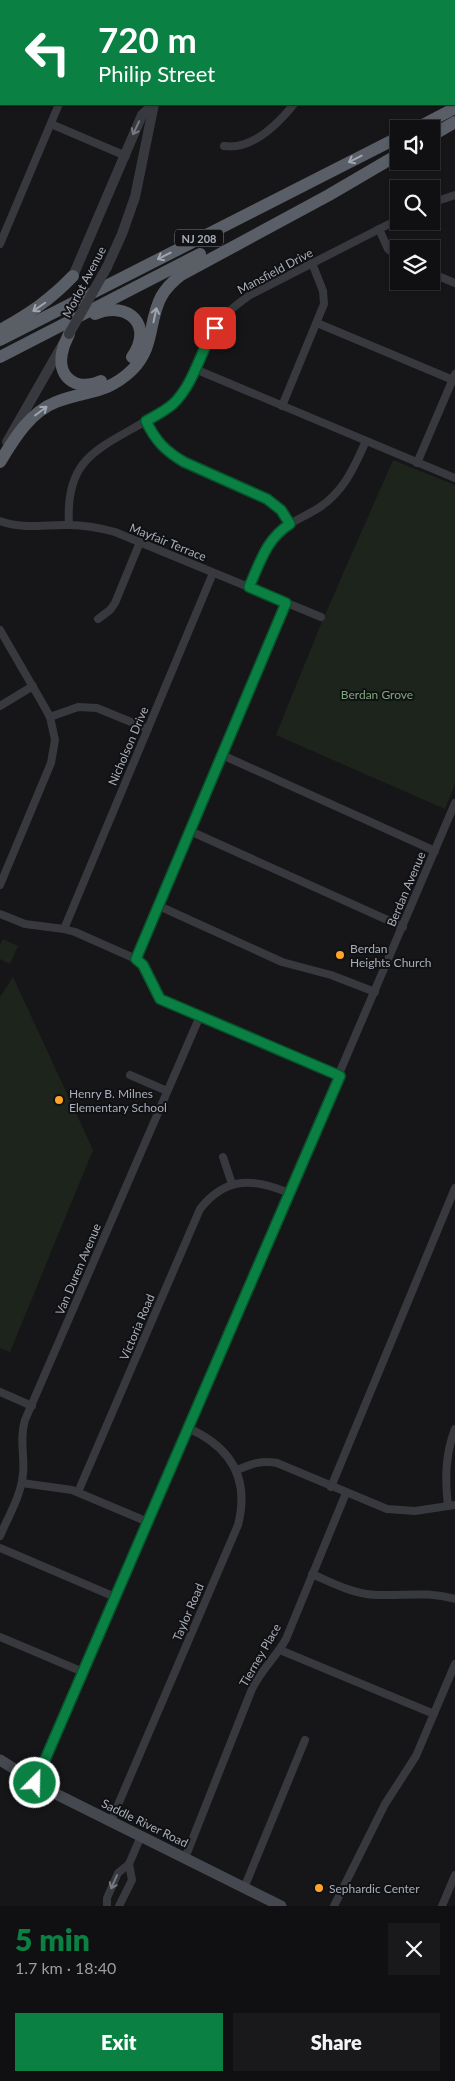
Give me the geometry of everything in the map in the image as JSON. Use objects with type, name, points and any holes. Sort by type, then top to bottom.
[{"type":"highway","points":[[432,120],[455,108]]},
{"type":"highway","points":[[440,129],[455,121]]},
{"type":"highway","name":"NJ 208","points":[[0,340],[390,142]]},
{"type":"highway","name":"NJ 208","points":[[0,357],[390,155]]},
{"type":"highway","points":[[0,462],[21,431],[41,410],[55,402],[108,387],[134,368],[149,344],[155,313],[161,296],[181,275],[329,195],[390,159]]},
{"type":"highway","points":[[0,330],[49,300],[73,276]]},
{"type":"highway","points":[[33,340],[101,312],[114,309],[126,312],[135,319],[141,335],[138,349],[120,370],[105,380],[83,386],[71,381],[63,371],[63,350],[69,334]]},
{"type":"main road","name":"Saddle River Road","points":[[0,1760],[35,1783],[280,1906]]},
{"type":"street","points":[[0,244],[59,105]]},
{"type":"street","name":"Morlot Avenue","points":[[73,276],[126,156],[126,150],[142,114],[153,105]]},
{"type":"street","name":"Morlot Avenue","points":[[0,458],[22,412],[107,267],[122,234],[135,197],[154,105]]},
{"type":"street","points":[[224,146],[239,147],[258,137],[278,121],[293,105]]},
{"type":"street","points":[[51,124],[126,156]]},
{"type":"street","points":[[440,200],[455,195]]},
{"type":"street","name":"Mansfield Drive","points":[[69,525],[69,492],[82,464],[100,448],[165,410],[180,397],[215,328],[232,308],[250,295],[390,224]]},
{"type":"street","points":[[379,229],[390,251]]},
{"type":"street","points":[[282,406],[322,310],[324,298],[312,263]]},
{"type":"street","points":[[440,277],[455,283]]},
{"type":"street","points":[[317,323],[454,377],[417,463]]},
{"type":"street","points":[[195,369],[455,478]]},
{"type":"street","points":[[146,421],[153,437],[172,455],[267,499],[281,510],[290,524]]},
{"type":"street","points":[[249,587],[268,545],[277,534],[290,524],[319,507],[338,492],[351,474],[366,441]]},
{"type":"street","name":"Mayfair Terrace","points":[[0,521],[21,526],[69,525],[100,528],[140,542],[321,617]]},
{"type":"street","points":[[98,619],[110,610],[114,603],[140,542]]},
{"type":"street","name":"Nicholson Drive","points":[[64,929],[213,573]]},
{"type":"street","points":[[136,959],[286,603]]},
{"type":"street","points":[[0,630],[50,717],[55,740],[51,763],[0,885]]},
{"type":"street","points":[[0,706],[33,686]]},
{"type":"street","points":[[50,717],[78,708],[97,708],[148,729]]},
{"type":"street","points":[[222,755],[435,851]]},
{"type":"street","name":"Berdan Avenue","points":[[35,1783],[340,1076],[455,803]]},
{"type":"street","points":[[190,831],[403,927]]},
{"type":"street","points":[[159,906],[282,962],[331,975],[375,992]]},
{"type":"street","points":[[0,914],[25,924],[64,929],[136,959],[143,965],[160,999],[340,1076]]},
{"type":"street","name":"Van Duren Avenue","points":[[0,1536],[22,1483],[22,1430],[200,1016]]},
{"type":"street","points":[[130,1075],[167,1091]]},
{"type":"street","points":[[223,1157],[232,1184]]},
{"type":"street","name":"Victoria Road","points":[[78,1492],[196,1218],[207,1200],[222,1189],[242,1182],[262,1182],[289,1193]]},
{"type":"street","points":[[331,1487],[455,1188]]},
{"type":"street","points":[[0,1392],[32,1406]]},
{"type":"street","name":"Taylor Road","points":[[111,1821],[238,1525],[243,1497],[237,1470],[224,1452],[206,1436],[188,1428]]},
{"type":"street","points":[[237,1470],[255,1463],[277,1463],[387,1509],[401,1511],[451,1506],[445,1466],[448,1449],[455,1429]]},
{"type":"street","points":[[22,1483],[78,1492],[148,1522]]},
{"type":"street","name":"Tierney Place","points":[[184,1858],[252,1689],[264,1668],[280,1650],[346,1493]]},
{"type":"street","points":[[0,1548],[115,1597]]},
{"type":"street","points":[[312,1574],[342,1587],[366,1594],[429,1594],[455,1599]]},
{"type":"street","points":[[0,1637],[83,1672]]},
{"type":"street","points":[[280,1650],[434,1714]]},
{"type":"street","points":[[334,1906],[385,1804],[416,1756],[455,1664]]},
{"type":"street","points":[[244,1888],[305,1740]]},
{"type":"street","points":[[107,1906],[107,1898],[118,1874],[129,1864],[141,1836]]},
{"type":"street","points":[[119,1906],[132,1880],[129,1864]]},
{"type":"street","points":[[442,1906],[455,1875]]},
{"type":"green space","name":"Berdan Grove","points":[[393,460],[455,485],[455,784],[445,809],[276,735],[321,624]]},
{"type":"green space","points":[[3,939],[18,946],[10,964],[0,959],[0,945]]},
{"type":"green space","points":[[13,977],[93,1150],[10,1352],[0,1348],[0,997]]},
{"type":"place","name":"Berdan Heights Church","points":[[340,955]]},
{"type":"place","name":"Henry B. Milnes Elementary School","points":[[59,1100]]},
{"type":"place","name":"Sephardic Center","points":[[319,1888]]},
{"type":"route","points":[[35,1783],[340,1076],[160,999],[143,965],[136,959],[286,603],[249,587],[263,554],[273,537],[290,524],[281,510],[267,499],[172,455],[153,437],[146,421],[165,410],[180,397],[215,328]]}]
